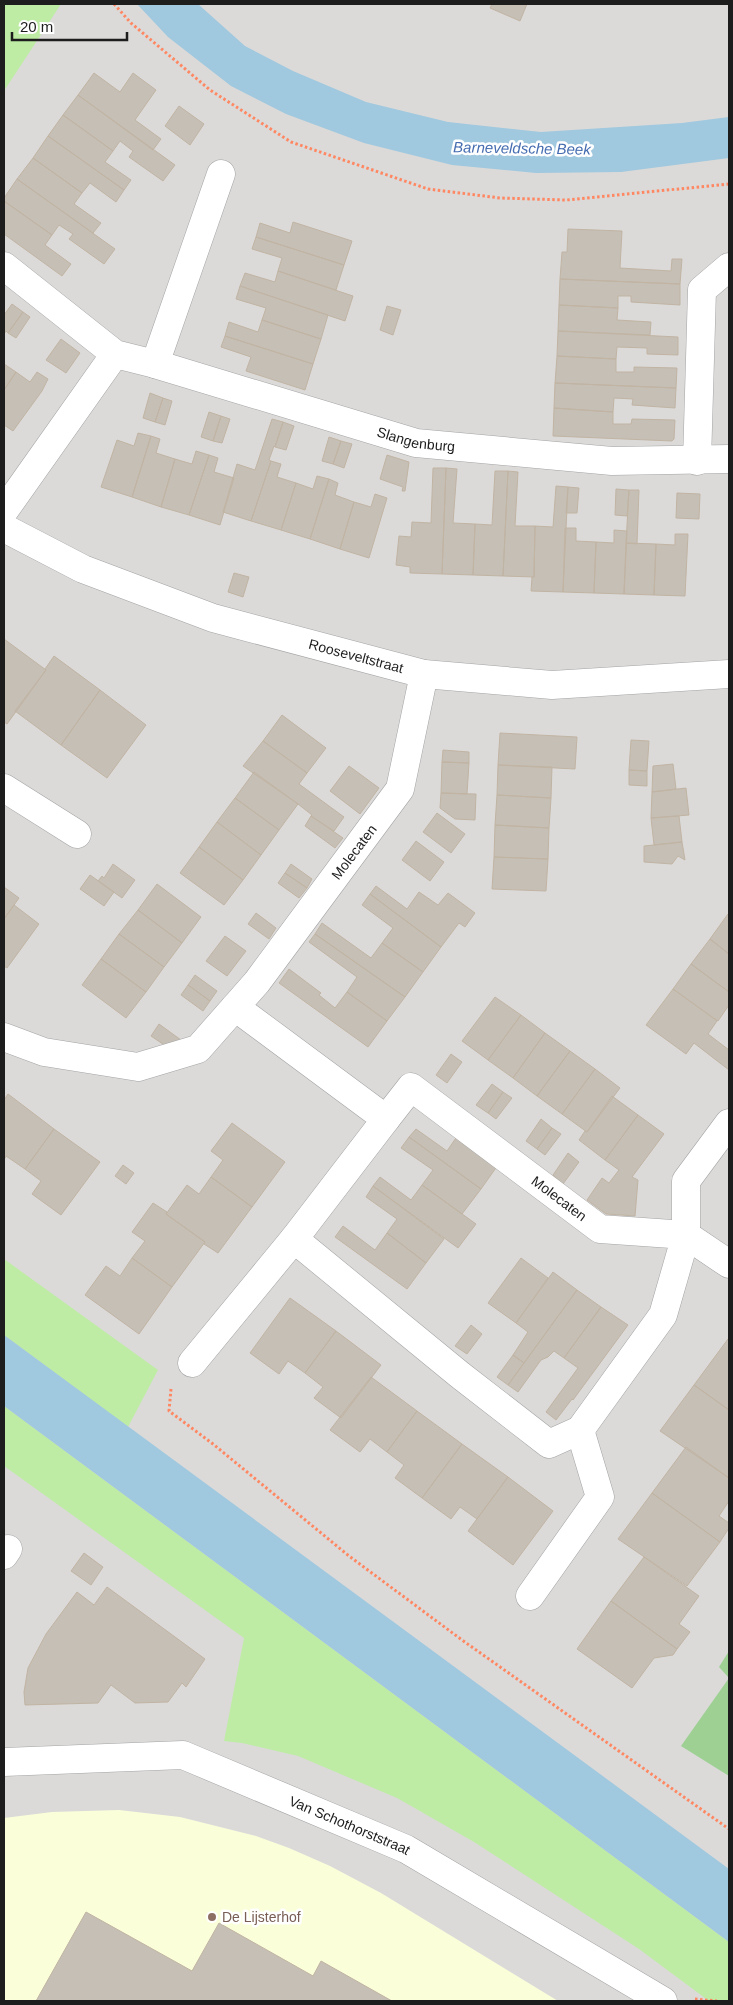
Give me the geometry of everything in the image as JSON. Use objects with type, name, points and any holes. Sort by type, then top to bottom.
[{"type":"street","points":[[155,364],[221,174]]},
{"type":"street","name":"Slangenburg","points":[[4,266],[115,354],[155,364],[416,443],[612,461],[729,459]]},
{"type":"street","points":[[697,460],[702,290],[729,267]]},
{"type":"street","points":[[4,511],[115,354]]},
{"type":"street","name":"Rooseveltstraat","points":[[4,528],[83,569],[213,618],[424,674],[552,685],[729,674]]},
{"type":"street","name":"Molecaten","points":[[4,1038],[44,1052],[138,1067],[198,1050],[257,982],[400,790],[424,674]]},
{"type":"street","points":[[4,788],[77,834]]},
{"type":"street","points":[[235,1007],[386,1119]]},
{"type":"street","name":"Molecaten","points":[[192,1363],[294,1239],[411,1087],[600,1229],[686,1235]]},
{"type":"street","points":[[294,1239],[460,1375],[550,1444],[580,1430],[663,1315],[686,1235],[686,1181],[729,1123]]},
{"type":"street","points":[[686,1235],[729,1264]]},
{"type":"street","points":[[530,1596],[600,1498],[580,1430]]},
{"type":"street","name":"Van Schothorststraat","points":[[4,1762],[182,1755],[406,1848],[663,2001]]},
{"type":"path","points":[[114,4],[130,23],[210,90],[291,142],[428,189],[500,198],[566,200],[729,184]]},
{"type":"path","points":[[192,1363],[171,1382],[169,1411],[213,1444],[356,1561],[470,1645],[729,1829]]},
{"type":"shaded area","points":[[4,4],[729,4],[729,2001],[4,2001]]},
{"type":"shaded area","name":"De Lijsterhof","points":[[119,1810],[180,1817],[256,1836],[289,1848],[330,1866],[381,1893],[558,2001],[4,2001],[4,1818],[52,1812]]},
{"type":"green space","points":[[4,4],[61,4],[4,91]]},
{"type":"green space","points":[[4,1259],[158,1370],[128,1427],[4,1335]]},
{"type":"green space","points":[[4,1406],[729,1942],[729,2001],[709,2001],[639,1949],[474,1842],[397,1798],[298,1756],[242,1743],[224,1741],[244,1638],[4,1466]]},
{"type":"green space","points":[[729,1651],[729,1678],[719,1667]]},
{"type":"green space","points":[[729,1678],[729,1776],[681,1746]]},
{"type":"water","name":"Barneveldsche Beek","points":[[137,4],[198,4],[245,46],[293,71],[366,102],[448,122],[541,132],[682,123],[729,117],[729,158],[621,172],[536,173],[452,165],[364,143],[286,114],[231,86],[168,37]]},
{"type":"water","points":[[4,1335],[729,1869],[729,1942],[4,1406]]},
{"type":"building","points":[[492,4],[527,4],[520,21],[490,8]]},
{"type":"building","points":[[94,73],[120,92],[133,73],[156,90],[135,120],[161,139],[153,150],[78,95]]},
{"type":"building","points":[[78,95],[175,165],[163,181],[129,157],[133,151],[120,141],[113,151],[63,115]]},
{"type":"building","points":[[179,106],[204,124],[190,145],[165,126]]},
{"type":"building","points":[[63,115],[113,151],[105,162],[131,180],[124,190],[48,136]]},
{"type":"building","points":[[48,136],[124,190],[116,202],[90,183],[82,193],[33,158]]},
{"type":"building","points":[[33,158],[82,193],[74,204],[101,223],[93,233],[17,179]]},
{"type":"building","points":[[17,179],[115,249],[104,264],[69,239],[73,234],[59,225],[52,235],[4,201],[4,198]]},
{"type":"building","points":[[4,201],[52,235],[45,245],[71,264],[62,276],[4,234]]},
{"type":"building","points":[[293,222],[352,241],[344,265],[256,237],[260,223],[290,233]]},
{"type":"building","points":[[568,229],[622,231],[620,268],[671,271],[672,259],[682,259],[680,284],[560,279],[562,252],[567,252]]},
{"type":"building","points":[[256,237],[344,265],[336,290],[278,271],[282,258],[252,249]]},
{"type":"building","points":[[278,271],[353,296],[345,321],[240,286],[245,273],[275,282]]},
{"type":"building","points":[[560,279],[680,284],[680,305],[631,302],[631,296],[618,296],[618,308],[559,305]]},
{"type":"building","points":[[240,286],[328,315],[321,339],[262,320],[266,308],[236,299]]},
{"type":"building","points":[[12,304],[23,312],[8,333],[6,331],[4,334],[4,315]]},
{"type":"building","points":[[559,305],[618,308],[617,320],[651,322],[650,335],[558,331]]},
{"type":"building","points":[[387,306],[401,310],[393,335],[380,330]]},
{"type":"building","points":[[23,312],[30,317],[16,338],[8,333]]},
{"type":"building","points":[[262,320],[321,339],[313,364],[225,336],[229,322],[258,332]]},
{"type":"building","points":[[558,331],[678,337],[678,355],[647,354],[647,348],[617,347],[616,359],[557,356]]},
{"type":"building","points":[[225,336],[313,364],[305,390],[246,371],[251,357],[221,347]]},
{"type":"building","points":[[61,339],[80,353],[66,373],[46,360]]},
{"type":"building","points":[[557,356],[616,359],[616,372],[634,372],[634,367],[677,368],[676,388],[555,383]]},
{"type":"building","points":[[4,364],[16,372],[4,390]]},
{"type":"building","points":[[16,372],[30,382],[37,372],[48,379],[42,391],[13,431],[4,425],[4,390]]},
{"type":"building","points":[[555,383],[676,388],[675,408],[632,405],[633,399],[614,398],[613,412],[554,408]]},
{"type":"building","points":[[150,393],[163,398],[155,422],[143,418]]},
{"type":"building","points":[[163,398],[172,401],[165,425],[155,422]]},
{"type":"building","points":[[554,408],[613,412],[613,424],[631,424],[632,419],[675,420],[674,439],[672,441],[553,436]]},
{"type":"building","points":[[209,412],[221,416],[213,441],[201,437]]},
{"type":"building","points":[[221,416],[230,419],[222,443],[213,441]]},
{"type":"building","points":[[272,419],[283,422],[269,460],[271,461],[251,521],[223,512],[237,464],[255,470]]},
{"type":"building","points":[[283,422],[294,426],[286,450],[275,447]]},
{"type":"building","points":[[138,433],[151,436],[132,497],[101,487],[117,440],[134,446]]},
{"type":"building","points":[[151,436],[160,439],[156,453],[175,459],[161,507],[132,497]]},
{"type":"building","points":[[329,437],[341,441],[333,464],[322,461]]},
{"type":"building","points":[[341,441],[352,444],[344,468],[333,464]]},
{"type":"building","points":[[196,451],[209,455],[189,515],[161,507],[175,459],[192,464]]},
{"type":"building","points":[[209,455],[218,458],[214,472],[234,478],[220,525],[189,515]]},
{"type":"building","points":[[387,455],[409,462],[405,491],[402,491],[403,487],[380,479]]},
{"type":"building","points":[[271,461],[281,464],[277,477],[296,483],[281,530],[251,521]]},
{"type":"building","points":[[433,468],[446,468],[442,574],[410,573],[410,567],[396,565],[399,536],[411,537],[412,522],[431,523]]},
{"type":"building","points":[[446,468],[457,469],[453,523],[475,524],[473,575],[442,574]]},
{"type":"building","points":[[495,471],[508,471],[503,576],[473,575],[475,524],[492,525]]},
{"type":"building","points":[[508,471],[518,472],[515,526],[535,526],[534,577],[503,576]]},
{"type":"building","points":[[317,476],[329,479],[310,539],[281,530],[296,483],[313,489]]},
{"type":"building","points":[[329,479],[338,483],[335,495],[354,502],[340,549],[310,539]]},
{"type":"building","points":[[556,486],[568,487],[563,592],[531,591],[532,577],[534,577],[535,526],[553,527]]},
{"type":"building","points":[[568,487],[579,488],[577,513],[566,513]]},
{"type":"building","points":[[616,489],[629,490],[627,516],[615,515]]},
{"type":"building","points":[[629,490],[639,490],[637,544],[626,543]]},
{"type":"building","points":[[677,493],[700,494],[699,519],[676,518]]},
{"type":"building","points":[[375,494],[387,498],[369,558],[340,549],[354,502],[371,507]]},
{"type":"building","points":[[565,528],[576,528],[576,541],[596,542],[594,593],[563,592]]},
{"type":"building","points":[[614,530],[627,531],[624,594],[594,593],[596,542],[614,543]]},
{"type":"building","points":[[675,534],[688,534],[685,596],[654,595],[656,544],[675,545]]},
{"type":"building","points":[[626,543],[656,544],[654,595],[624,594]]},
{"type":"building","points":[[234,573],[249,577],[243,597],[228,592]]},
{"type":"building","points":[[4,639],[46,670],[7,724],[4,722]]},
{"type":"building","points":[[54,656],[100,690],[61,745],[15,711],[46,670]]},
{"type":"building","points":[[100,690],[146,725],[107,778],[61,745]]},
{"type":"building","points":[[282,715],[326,748],[307,773],[263,741]]},
{"type":"building","points":[[500,733],[577,737],[575,769],[498,765]]},
{"type":"building","points":[[631,740],[649,741],[647,771],[629,770]]},
{"type":"building","points":[[263,741],[307,773],[299,784],[344,817],[334,831],[243,766]]},
{"type":"building","points":[[443,750],[469,752],[469,763],[442,762]]},
{"type":"building","points":[[442,762],[469,763],[467,794],[441,793]]},
{"type":"building","points":[[673,764],[676,789],[652,792],[653,766]]},
{"type":"building","points":[[498,765],[552,767],[551,798],[497,795]]},
{"type":"building","points":[[349,766],[379,788],[360,814],[330,791]]},
{"type":"building","points":[[629,770],[647,771],[647,786],[629,785]]},
{"type":"building","points":[[254,772],[298,804],[279,830],[235,798]]},
{"type":"building","points":[[686,788],[689,815],[651,818],[652,792]]},
{"type":"building","points":[[441,793],[476,794],[475,820],[455,819],[440,808]]},
{"type":"building","points":[[497,795],[551,798],[549,828],[495,825]]},
{"type":"building","points":[[235,798],[279,830],[261,855],[217,822]]},
{"type":"building","points":[[437,813],[465,834],[451,853],[423,832]]},
{"type":"building","points":[[311,816],[343,838],[335,848],[305,826]]},
{"type":"building","points":[[679,816],[682,842],[654,845],[651,818]]},
{"type":"building","points":[[217,822],[261,855],[243,880],[199,847]]},
{"type":"building","points":[[495,825],[549,828],[548,859],[494,857]]},
{"type":"building","points":[[416,841],[444,862],[430,881],[402,860]]},
{"type":"building","points":[[682,842],[685,860],[678,856],[672,864],[644,862],[644,846]]},
{"type":"building","points":[[199,847],[243,880],[224,905],[180,873]]},
{"type":"building","points":[[494,857],[548,859],[546,891],[492,889]]},
{"type":"building","points":[[113,864],[135,880],[122,898],[98,881],[102,876],[104,878]]},
{"type":"building","points":[[291,864],[312,879],[307,888],[285,873]]},
{"type":"building","points":[[285,873],[307,888],[299,898],[278,883]]},
{"type":"building","points":[[90,875],[114,892],[104,906],[80,889]]},
{"type":"building","points":[[157,884],[201,917],[182,943],[138,910]]},
{"type":"building","points":[[376,886],[407,909],[419,892],[438,905],[448,893],[475,913],[465,927],[459,923],[441,947],[370,894]]},
{"type":"building","points":[[4,887],[19,898],[4,919]]},
{"type":"building","points":[[370,894],[441,947],[423,972],[382,943],[393,928],[362,905]]},
{"type":"building","points":[[14,905],[39,924],[7,968],[4,966],[4,919]]},
{"type":"building","points":[[138,910],[182,943],[164,967],[119,934]]},
{"type":"building","points":[[256,913],[276,928],[269,939],[248,924]]},
{"type":"building","points":[[729,914],[729,954],[710,939]]},
{"type":"building","points":[[322,923],[371,958],[382,943],[423,972],[405,997],[315,934]]},
{"type":"building","points":[[119,934],[164,967],[146,992],[101,959]]},
{"type":"building","points":[[315,934],[405,997],[387,1021],[347,992],[357,977],[309,942]]},
{"type":"building","points":[[225,936],[246,951],[227,976],[206,961]]},
{"type":"building","points":[[710,939],[729,954],[729,992],[691,964]]},
{"type":"building","points":[[101,959],[146,992],[126,1018],[82,985]]},
{"type":"building","points":[[691,964],[729,992],[729,1005],[718,1021],[673,989]]},
{"type":"building","points":[[289,969],[321,993],[319,995],[335,1008],[347,992],[387,1021],[368,1047],[279,983]]},
{"type":"building","points":[[195,975],[217,991],[210,1001],[188,985]]},
{"type":"building","points":[[188,985],[210,1001],[203,1011],[181,995]]},
{"type":"building","points":[[673,989],[717,1021],[708,1034],[729,1050],[729,1070],[694,1043],[686,1054],[646,1025]]},
{"type":"building","points":[[495,997],[521,1015],[488,1060],[462,1041]]},
{"type":"building","points":[[521,1015],[545,1033],[513,1078],[488,1060]]},
{"type":"building","points":[[159,1024],[181,1040],[173,1051],[151,1036]]},
{"type":"building","points":[[545,1033],[570,1051],[537,1096],[513,1078]]},
{"type":"building","points":[[570,1051],[595,1069],[562,1114],[537,1096]]},
{"type":"building","points":[[451,1054],[462,1062],[447,1083],[436,1075]]},
{"type":"building","points":[[595,1069],[620,1088],[587,1132],[562,1114]]},
{"type":"building","points":[[492,1084],[503,1092],[488,1113],[476,1105]]},
{"type":"building","points":[[503,1092],[512,1098],[496,1119],[488,1113]]},
{"type":"building","points":[[8,1094],[54,1129],[25,1169],[6,1156],[4,1160],[4,1100]]},
{"type":"building","points":[[612,1096],[638,1115],[605,1160],[579,1140],[585,1131],[587,1132]]},
{"type":"building","points":[[638,1115],[664,1134],[632,1177],[638,1180],[635,1216],[606,1214],[587,1200],[602,1178],[609,1183],[619,1170],[605,1160]]},
{"type":"building","points":[[541,1119],[552,1128],[537,1149],[526,1141]]},
{"type":"building","points":[[232,1123],[285,1162],[252,1207],[211,1177],[223,1160],[211,1151]]},
{"type":"building","points":[[552,1128],[561,1134],[545,1155],[537,1149]]},
{"type":"building","points":[[54,1129],[100,1162],[61,1215],[32,1194],[41,1181],[25,1169]]},
{"type":"building","points":[[416,1129],[447,1151],[458,1135],[498,1165],[481,1189],[409,1137]]},
{"type":"building","points":[[409,1137],[481,1189],[462,1214],[422,1185],[433,1170],[401,1148]]},
{"type":"building","points":[[568,1153],[579,1162],[563,1184],[553,1175]]},
{"type":"building","points":[[123,1165],[134,1173],[126,1184],[115,1176]]},
{"type":"building","points":[[211,1177],[252,1207],[218,1253],[166,1214],[187,1185],[199,1194]]},
{"type":"building","points":[[380,1177],[411,1200],[422,1185],[476,1224],[458,1248],[373,1186]]},
{"type":"building","points":[[373,1186],[444,1239],[426,1263],[387,1233],[397,1219],[366,1197]]},
{"type":"building","points":[[153,1203],[205,1242],[172,1287],[132,1258],[145,1241],[132,1232]]},
{"type":"building","points":[[343,1226],[375,1250],[387,1233],[426,1263],[407,1289],[335,1237]]},
{"type":"building","points":[[132,1258],[172,1287],[139,1334],[85,1295],[106,1266],[120,1276]]},
{"type":"building","points":[[521,1258],[548,1278],[516,1323],[488,1303]]},
{"type":"building","points":[[553,1272],[577,1290],[524,1363],[513,1355],[528,1332],[516,1323]]},
{"type":"building","points":[[577,1290],[601,1307],[564,1358],[554,1351],[548,1357],[541,1360],[518,1392],[508,1385]]},
{"type":"building","points":[[290,1298],[336,1331],[305,1373],[288,1361],[279,1374],[250,1353]]},
{"type":"building","points":[[601,1307],[628,1325],[556,1420],[546,1412],[578,1368],[564,1358]]},
{"type":"building","points":[[471,1325],[482,1334],[467,1354],[455,1346]]},
{"type":"building","points":[[336,1331],[381,1365],[341,1418],[314,1398],[323,1387],[305,1373]]},
{"type":"building","points":[[729,1340],[729,1410],[694,1385]]},
{"type":"building","points":[[513,1355],[524,1363],[508,1385],[497,1377]]},
{"type":"building","points":[[371,1377],[417,1411],[387,1452],[370,1439],[360,1452],[330,1430]]},
{"type":"building","points":[[694,1385],[729,1410],[729,1478],[660,1431]]},
{"type":"building","points":[[417,1411],[462,1444],[422,1498],[395,1478],[404,1465],[387,1452]]},
{"type":"building","points":[[462,1444],[508,1477],[477,1519],[460,1507],[451,1519],[422,1498]]},
{"type":"building","points":[[686,1447],[729,1478],[729,1501],[719,1516],[729,1523],[729,1528],[720,1542],[652,1493]]},
{"type":"building","points":[[508,1477],[553,1511],[513,1565],[468,1531]]},
{"type":"building","points":[[652,1493],[720,1542],[687,1586],[618,1539]]},
{"type":"building","points":[[84,1553],[103,1567],[91,1585],[71,1571]]},
{"type":"building","points":[[644,1557],[699,1596],[679,1624],[690,1632],[677,1649],[611,1601]]},
{"type":"building","points":[[107,1587],[205,1659],[186,1687],[182,1683],[168,1702],[135,1703],[111,1685],[98,1703],[25,1705],[24,1692],[28,1668],[46,1634],[77,1592],[94,1605]]},
{"type":"building","points":[[611,1601],[677,1649],[673,1655],[654,1658],[632,1688],[577,1649]]},
{"type":"building","points":[[86,1912],[192,1971],[219,1923],[313,1976],[321,1961],[392,2001],[36,2001]]},
{"type":"place","name":"De Lijsterhof","points":[[212,1917]]}]
